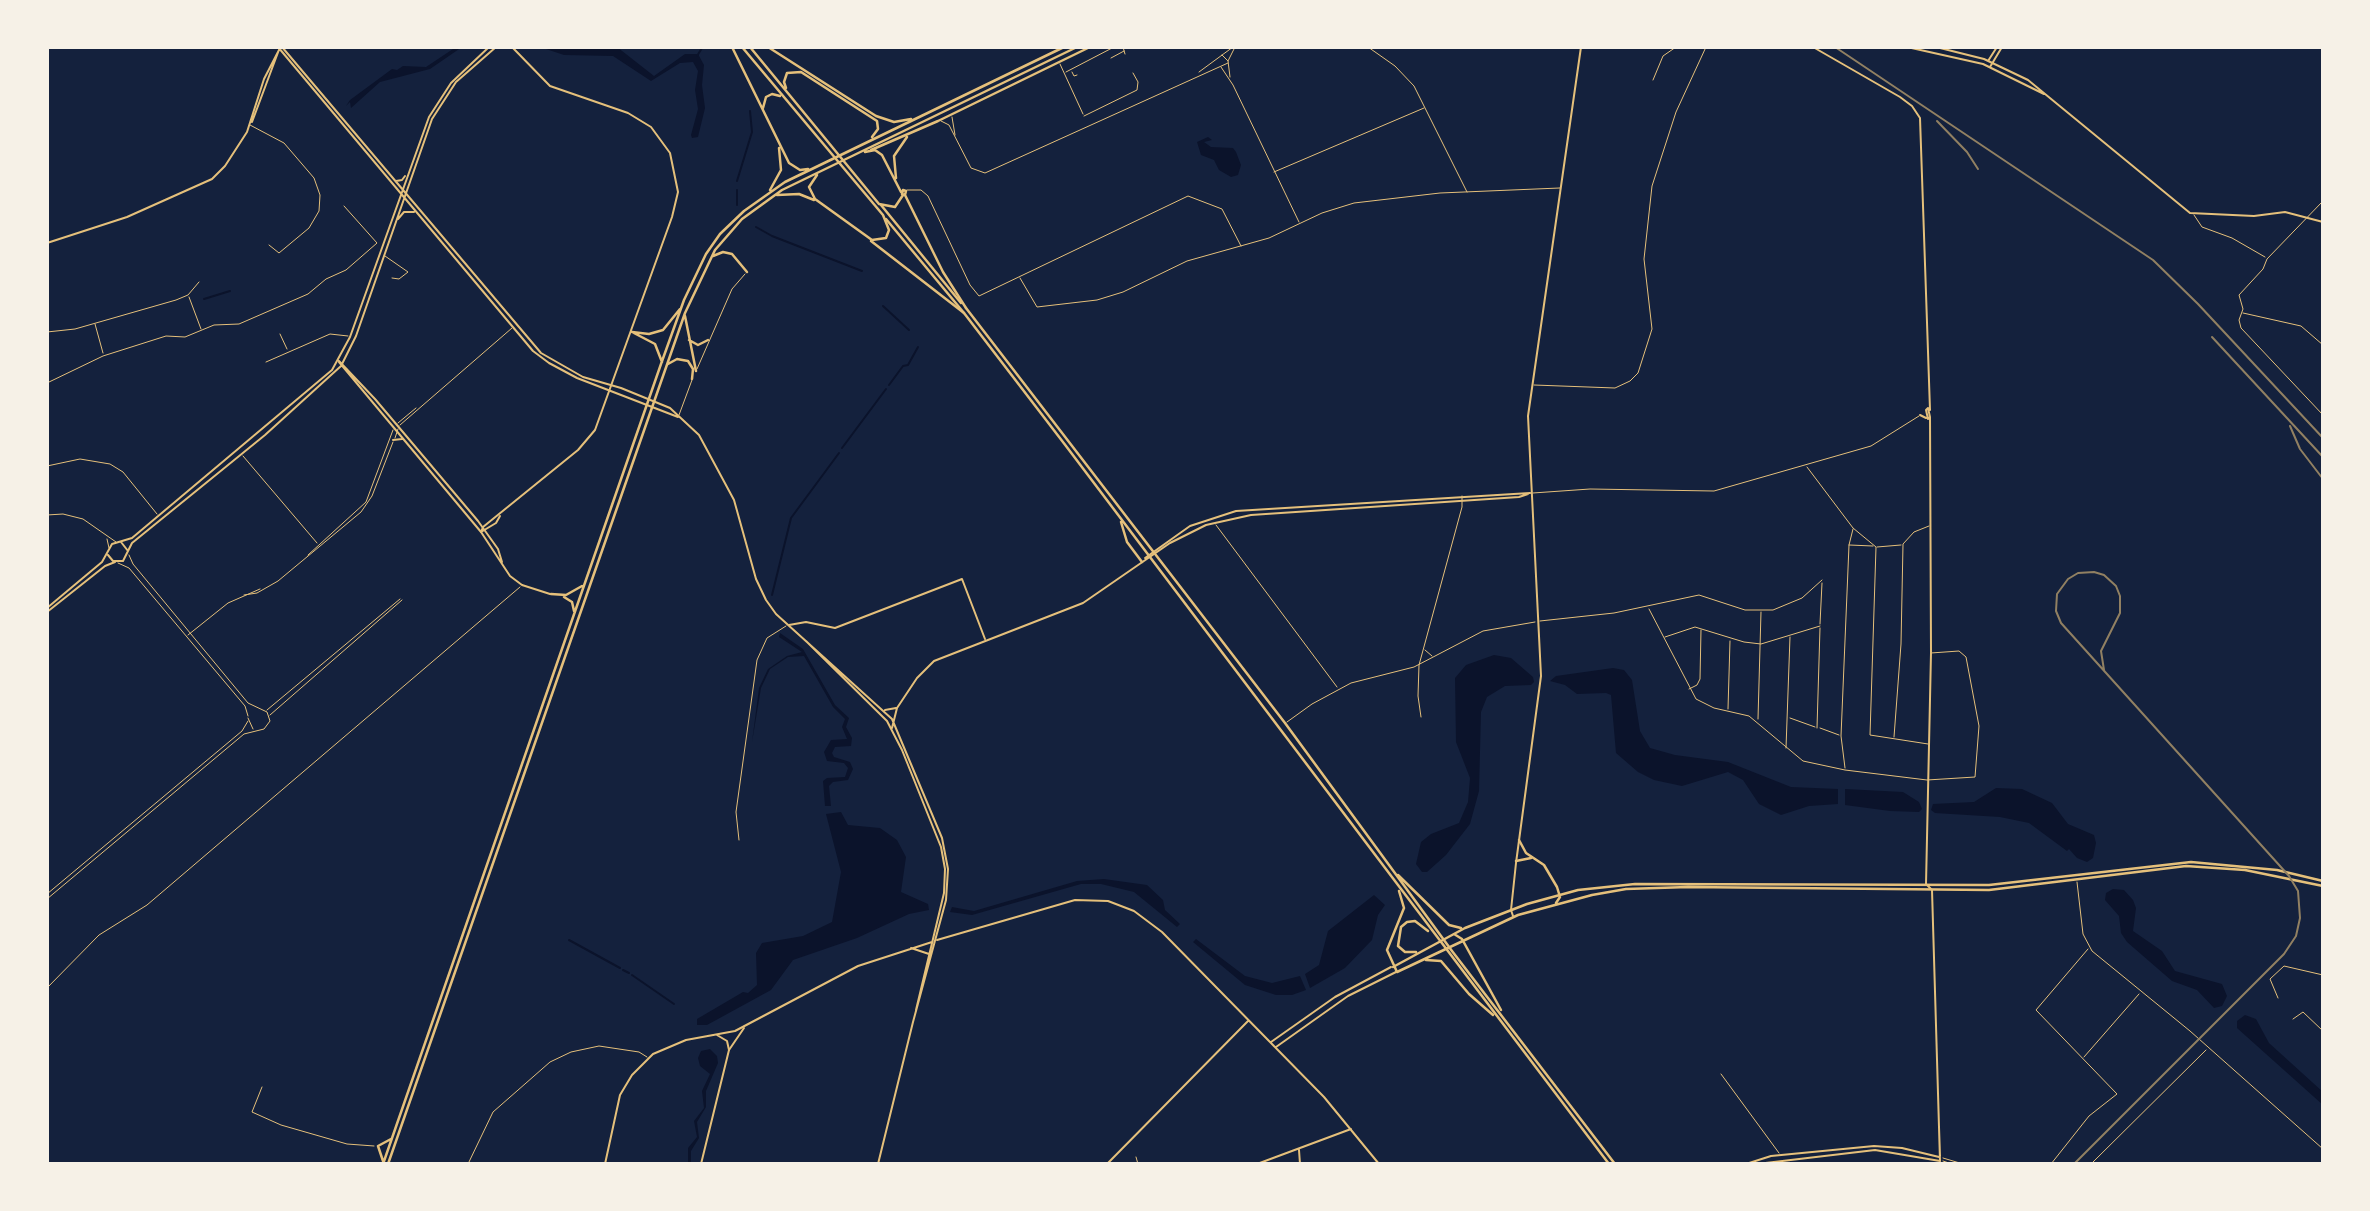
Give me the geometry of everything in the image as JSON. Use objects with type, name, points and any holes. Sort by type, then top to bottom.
[{"type":"main road","points":[[47,612],[107,564],[126,558],[132,542],[241,454],[342,365],[427,122],[441,96],[457,76],[489,47]]},
{"type":"main road","points":[[47,608],[103,562],[109,548],[132,538],[159,516],[302,398],[338,361],[371,291],[432,119],[443,100],[465,73],[496,47]]},
{"type":"main road","points":[[481,532],[483,527],[500,516],[588,440],[600,421],[675,208],[677,177],[670,153],[660,137],[646,123],[628,113],[560,92],[537,76],[512,47]]},
{"type":"main road","points":[[732,47],[775,138],[791,165],[803,170],[813,168]]},
{"type":"main road","points":[[742,47],[964,313],[1609,1164]]},
{"type":"main road","points":[[750,47],[965,307],[1285,723],[1452,951],[1615,1164]]},
{"type":"main road","points":[[768,47],[877,121],[878,129],[869,140]]},
{"type":"main road","points":[[385,1163],[661,364],[684,300],[713,242],[744,211],[768,193],[869,140],[1062,47]]},
{"type":"main road","points":[[385,1163],[685,313],[711,257],[735,226],[774,196],[1076,47]]},
{"type":"main road","points":[[858,153],[953,115],[1090,47]]},
{"type":"main road","points":[[1514,917],[1511,910],[1516,861],[1540,685],[1539,621],[1527,422],[1581,47]]},
{"type":"main road","points":[[1813,47],[1909,103],[1920,120],[1930,403],[1931,653],[1926,884],[1932,890],[1940,1159]]},
{"type":"main road","points":[[1907,47],[1986,65],[2046,94]]},
{"type":"main road","points":[[1936,47],[1992,62],[2028,80],[2193,215],[2254,216],[2285,212],[2323,222]]},
{"type":"main road","points":[[1986,65],[1997,47]]},
{"type":"main road","points":[[1990,67],[2002,47]]},
{"type":"main road","points":[[47,243],[118,221],[204,184],[225,166],[250,125],[280,48]]},
{"type":"main road","points":[[280,48],[414,212],[549,363],[679,417]]},
{"type":"main road","points":[[250,125],[264,79],[280,48]]},
{"type":"main road","points":[[280,48],[394,180],[514,327],[547,359],[583,377],[670,408],[699,435],[716,463],[740,517],[760,590],[773,610],[892,719],[942,838],[947,859],[946,900],[913,1022]]},
{"type":"main road","points":[[277,58],[287,58]]},
{"type":"main road","points":[[789,94],[784,79],[787,73],[795,70],[887,120],[900,122],[918,118]]},
{"type":"main road","points":[[766,118],[762,105],[764,98],[775,94],[785,100]]},
{"type":"main road","points":[[911,134],[898,148],[893,160],[896,178],[943,272],[965,307]]},
{"type":"main road","points":[[768,193],[778,178],[782,165],[775,138]]},
{"type":"main road","points":[[871,150],[882,155],[904,193]]},
{"type":"main road","points":[[394,180],[402,180],[408,172]]},
{"type":"main road","points":[[819,173],[809,187],[812,196],[872,240],[880,241],[887,236],[889,230],[883,215]]},
{"type":"main road","points":[[879,204],[895,207],[904,193]]},
{"type":"main road","points":[[774,196],[799,194],[815,201],[964,313]]},
{"type":"main road","points":[[398,219],[404,212],[414,212]]},
{"type":"main road","points":[[711,257],[720,253],[732,254],[747,272]]},
{"type":"main road","points":[[369,285],[371,291]]},
{"type":"main road","points":[[632,332],[651,334],[663,330],[684,300]]},
{"type":"main road","points":[[685,313],[696,371]]},
{"type":"main road","points":[[632,332],[656,346],[661,364]]},
{"type":"main road","points":[[688,339],[698,345],[708,340]]},
{"type":"main road","points":[[668,364],[677,359],[688,361],[693,369],[692,379]]},
{"type":"main road","points":[[338,361],[398,426],[483,527],[498,549],[504,567]]},
{"type":"main road","points":[[342,365],[481,532],[504,567],[522,585],[568,599],[574,614]]},
{"type":"main road","points":[[1920,415],[1928,418]]},
{"type":"main road","points":[[393,440],[404,440]]},
{"type":"main road","points":[[238,450],[241,454]]},
{"type":"main road","points":[[892,729],[892,719],[897,708],[917,678],[934,661],[1083,603],[1194,524],[1236,511],[1530,493]]},
{"type":"main road","points":[[1153,552],[1192,530],[1251,515],[1519,498],[1530,493]]},
{"type":"main road","points":[[481,532],[486,532],[500,516]]},
{"type":"main road","points":[[1120,517],[1131,548],[1142,562]]},
{"type":"main road","points":[[1131,548],[1132,540],[1139,541]]},
{"type":"main road","points":[[118,542],[128,552]]},
{"type":"main road","points":[[108,554],[117,562]]},
{"type":"main road","points":[[788,625],[806,622],[835,628],[962,579],[985,639]]},
{"type":"main road","points":[[551,594],[566,596],[584,584]]},
{"type":"main road","points":[[805,640],[881,714],[892,729],[935,829],[943,858],[944,892],[934,941],[878,1164]]},
{"type":"main road","points":[[884,710],[897,708]]},
{"type":"main road","points":[[881,714],[895,712]]},
{"type":"main road","points":[[1520,840],[1524,851],[1546,869],[1559,894]]},
{"type":"main road","points":[[1516,861],[1534,858]]},
{"type":"main road","points":[[1271,1042],[1335,997],[1465,928],[1559,894],[1644,883],[1989,885],[2191,862],[2277,870],[2323,883]]},
{"type":"main road","points":[[1275,1047],[1348,996],[1462,939],[1514,917],[1598,894],[1644,888],[2008,889],[2186,866],[2245,870],[2323,883]]},
{"type":"main road","points":[[1391,867],[1449,925],[1465,928]]},
{"type":"main road","points":[[2076,874],[2077,880]]},
{"type":"main road","points":[[1644,883],[1644,888]]},
{"type":"main road","points":[[1769,883],[1769,888]]},
{"type":"main road","points":[[1802,883],[1802,888]]},
{"type":"main road","points":[[1863,884],[1863,889]]},
{"type":"main road","points":[[1396,972],[1387,950],[1404,905],[1398,888]]},
{"type":"main road","points":[[1553,905],[1559,894]]},
{"type":"main road","points":[[605,1164],[620,1095],[632,1075],[648,1058],[668,1045],[744,1027],[858,966],[910,948],[1065,902],[1090,899],[1114,902],[1142,915],[1157,926],[1353,1128],[1379,1164]]},
{"type":"main road","points":[[1427,948],[1412,953],[1401,950],[1397,943],[1401,927],[1407,922],[1415,921],[1435,937]]},
{"type":"main road","points":[[1454,934],[1462,939],[1506,1020]]},
{"type":"main road","points":[[910,948],[926,952],[929,956]]},
{"type":"main road","points":[[1422,960],[1440,959],[1469,994],[1498,1019]]},
{"type":"main road","points":[[1107,1164],[1249,1020]]},
{"type":"main road","points":[[701,1164],[729,1050],[744,1027]]},
{"type":"main road","points":[[716,1034],[727,1041],[729,1050]]},
{"type":"main road","points":[[1257,1164],[1353,1128]]},
{"type":"main road","points":[[385,1163],[378,1146],[393,1136]]},
{"type":"main road","points":[[1748,1163],[1779,1155],[1867,1146],[1898,1147],[1940,1159]]},
{"type":"main road","points":[[1867,1146],[1868,1151]]},
{"type":"main road","points":[[1299,1149],[1300,1164]]},
{"type":"main road","points":[[1757,1164],[1868,1151],[1894,1151],[1940,1159]]},
{"type":"street","points":[[1062,47],[1074,76],[1077,75]]},
{"type":"street","points":[[1064,73],[1114,47]]},
{"type":"street","points":[[1111,58],[1124,52],[1123,47]]},
{"type":"street","points":[[1197,74],[1234,47]]},
{"type":"street","points":[[1230,79],[1228,62],[1234,47]]},
{"type":"street","points":[[1368,47],[1405,75],[1426,107],[1467,192]]},
{"type":"street","points":[[1653,80],[1663,56],[1676,47]]},
{"type":"street","points":[[1532,385],[1615,388],[1630,381],[1638,373],[1652,329],[1644,259],[1652,186],[1676,112],[1706,47]]},
{"type":"street","points":[[1220,55],[1228,62]]},
{"type":"street","points":[[1216,59],[1230,79],[1300,224]]},
{"type":"street","points":[[953,115],[950,122],[969,165],[981,174],[1228,62]]},
{"type":"street","points":[[1059,63],[1089,126]]},
{"type":"street","points":[[1084,116],[1134,92],[1139,86],[1133,73]]},
{"type":"street","points":[[1274,172],[1426,107]]},
{"type":"street","points":[[939,121],[948,123],[955,135]]},
{"type":"street","points":[[250,125],[284,143],[314,178],[320,195],[319,211],[309,228],[279,253],[269,245]]},
{"type":"street","points":[[1020,278],[1037,307],[1097,300],[1114,296],[1187,261],[1276,236],[1354,203],[1467,192],[1560,188]]},
{"type":"street","points":[[904,193],[914,189],[928,195],[976,294],[981,295],[1188,196],[1222,209],[1241,246]]},
{"type":"street","points":[[2323,201],[2267,259],[2263,269],[2239,295],[2241,328],[2323,415]]},
{"type":"street","points":[[47,383],[103,356],[172,336],[185,337],[214,325],[235,324],[304,296],[326,279],[346,270],[377,243],[344,206]]},
{"type":"street","points":[[2193,215],[2202,227],[2232,238],[2267,259]]},
{"type":"street","points":[[384,256],[408,272],[400,279],[392,278]]},
{"type":"street","points":[[679,417],[708,340],[732,289],[747,272]]},
{"type":"street","points":[[47,332],[94,322],[188,295],[199,282]]},
{"type":"street","points":[[188,295],[201,330]]},
{"type":"street","points":[[2242,312],[2301,326],[2323,345]]},
{"type":"street","points":[[94,322],[103,356]]},
{"type":"street","points":[[187,637],[223,606],[278,581],[359,510],[375,485],[398,426],[514,327]]},
{"type":"street","points":[[279,334],[288,351]]},
{"type":"street","points":[[266,362],[330,334],[350,337]]},
{"type":"street","points":[[1530,493],[1590,489],[1705,492],[1874,445],[1928,410]]},
{"type":"street","points":[[306,557],[360,514],[375,485],[396,430]]},
{"type":"street","points":[[241,454],[320,548]]},
{"type":"street","points":[[47,466],[80,459],[110,464],[126,476],[159,516]]},
{"type":"street","points":[[1805,465],[1853,528],[1876,547]]},
{"type":"street","points":[[1421,717],[1418,696],[1419,665],[1462,496]]},
{"type":"street","points":[[47,515],[63,514],[83,519],[106,537],[118,542]]},
{"type":"street","points":[[1215,522],[1338,689]]},
{"type":"street","points":[[1849,545],[1876,547],[1903,544],[1914,532],[1929,526]]},
{"type":"street","points":[[1845,770],[1841,736],[1849,545],[1853,528]]},
{"type":"street","points":[[106,537],[109,548]]},
{"type":"street","points":[[1894,740],[1903,610],[1903,544]]},
{"type":"street","points":[[1876,547],[1869,732],[1872,738],[1928,744]]},
{"type":"street","points":[[128,552],[133,564],[254,710],[265,711],[330,660]]},
{"type":"street","points":[[47,894],[242,731],[248,721],[245,706],[129,568],[117,562]]},
{"type":"street","points":[[1279,727],[1338,689],[1419,665],[1478,633],[1539,621],[1648,607],[1699,596],[1745,610],[1762,611],[1798,600],[1822,580],[1817,727]]},
{"type":"street","points":[[47,988],[99,935],[147,905],[522,585]]},
{"type":"street","points":[[47,900],[244,734],[267,727],[272,711],[400,599]]},
{"type":"street","points":[[1648,607],[1689,690],[1699,702],[1758,721],[1786,750],[1810,764],[1927,780],[1975,777],[1979,730],[1966,657],[1959,651],[1931,653]]},
{"type":"street","points":[[1758,721],[1762,611]]},
{"type":"street","points":[[738,840],[736,812],[757,660],[767,638],[788,625]]},
{"type":"street","points":[[1663,638],[1690,627],[1701,627],[1731,638],[1761,643],[1820,626]]},
{"type":"street","points":[[1689,690],[1700,679],[1701,627]]},
{"type":"street","points":[[1786,750],[1790,636]]},
{"type":"street","points":[[1728,710],[1731,638]]},
{"type":"street","points":[[1423,649],[1434,657]]},
{"type":"street","points":[[248,716],[254,710]]},
{"type":"street","points":[[265,711],[270,718]]},
{"type":"street","points":[[1788,716],[1841,736]]},
{"type":"street","points":[[248,721],[254,729]]},
{"type":"street","points":[[2077,880],[2082,927],[2090,948],[2323,1149]]},
{"type":"street","points":[[54,887],[57,890]]},
{"type":"street","points":[[2051,1164],[2089,1116],[2117,1094],[2036,1010],[2090,948]]},
{"type":"street","points":[[2278,998],[2270,979],[2284,966],[2323,975]]},
{"type":"street","points":[[2083,1058],[2140,992]]},
{"type":"street","points":[[2293,1019],[2304,1013],[2322,1028]]},
{"type":"street","points":[[468,1164],[494,1112],[550,1062],[571,1052],[599,1046],[639,1052],[648,1058]]},
{"type":"street","points":[[2091,1164],[2208,1048]]},
{"type":"street","points":[[1721,1074],[1779,1155]]},
{"type":"street","points":[[262,1087],[251,1112],[281,1125],[347,1144],[378,1146]]},
{"type":"street","points":[[1136,1157],[1139,1164]]},
{"type":"street","points":[[1940,1159],[1952,1164]]},
{"type":"street","points":[[1940,1159],[1963,1164]]},
{"type":"water","points":[[456,47],[462,47],[430,69],[380,82],[351,108],[350,102],[346,106],[350,100],[392,69],[397,70],[403,66],[426,67]]},
{"type":"water","points":[[540,47],[617,47],[654,76],[685,54],[698,54],[704,65],[702,85],[705,108],[698,137],[692,138],[691,135],[698,109],[695,90],[698,71],[693,62],[680,63],[651,81],[613,56],[564,55]]},
{"type":"water","points":[[1208,137],[1212,140],[1204,142],[1211,147],[1233,148],[1241,165],[1238,175],[1231,177],[1219,170],[1214,160],[1201,155],[1197,142]]},
{"type":"water","points":[[780,633],[803,649],[835,705],[849,718],[846,727],[852,738],[851,746],[835,747],[832,753],[834,757],[850,762],[853,769],[848,780],[833,782],[829,786],[831,806],[825,806],[823,781],[827,778],[845,777],[848,768],[844,763],[827,761],[824,752],[831,740],[847,739],[842,727],[845,719],[833,707],[804,656],[788,657],[770,669],[761,688],[752,742],[759,688],[768,669],[787,656],[802,652],[779,637]]},
{"type":"water","points":[[1494,655],[1511,658],[1533,677],[1534,682],[1531,685],[1505,686],[1487,697],[1481,712],[1479,791],[1470,824],[1446,855],[1427,872],[1422,872],[1416,864],[1421,842],[1431,834],[1459,823],[1468,802],[1470,778],[1456,742],[1455,678],[1466,665]]},
{"type":"water","points":[[1613,668],[1624,670],[1632,680],[1640,731],[1650,748],[1675,755],[1728,762],[1791,787],[1838,789],[1838,804],[1809,806],[1781,815],[1759,804],[1743,780],[1728,772],[1682,786],[1654,780],[1638,772],[1616,753],[1611,695],[1577,694],[1565,685],[1550,681],[1556,676]]},
{"type":"water","points":[[1996,788],[2022,789],[2052,803],[2068,824],[2094,835],[2096,843],[2093,858],[2087,862],[2077,858],[2069,849],[2067,851],[2029,823],[2000,817],[1935,813],[1931,810],[1933,804],[1974,802]]},
{"type":"water","points":[[1845,789],[1903,792],[1919,802],[1922,809],[1919,812],[1890,811],[1845,805]]},
{"type":"water","points":[[841,812],[848,825],[880,828],[897,840],[906,857],[901,892],[928,904],[929,910],[909,914],[857,938],[793,960],[771,990],[707,1025],[697,1025],[697,1019],[743,992],[748,993],[757,985],[756,953],[762,943],[803,936],[832,922],[841,872],[826,814]]},
{"type":"water","points":[[1104,879],[1147,885],[1163,900],[1165,910],[1180,924],[1177,927],[1134,892],[1101,884],[1081,884],[972,915],[950,912],[952,907],[974,911],[1077,881]]},
{"type":"water","points":[[2113,889],[2124,890],[2133,900],[2136,908],[2133,931],[2162,951],[2175,971],[2222,984],[2227,996],[2222,1006],[2214,1008],[2197,990],[2172,981],[2127,942],[2121,933],[2119,916],[2105,900],[2106,893]]},
{"type":"water","points":[[1374,895],[1385,905],[1378,915],[1372,940],[1345,968],[1310,988],[1305,974],[1319,965],[1328,931]]},
{"type":"water","points":[[1196,939],[1245,976],[1272,983],[1300,976],[1306,990],[1292,995],[1276,995],[1245,985],[1193,942]]},
{"type":"water","points":[[2245,1015],[2256,1019],[2269,1043],[2323,1092],[2323,1105],[2237,1028],[2237,1021]]},
{"type":"water","points":[[710,1049],[717,1056],[718,1063],[706,1091],[706,1107],[697,1122],[699,1138],[691,1151],[691,1164],[688,1164],[688,1148],[697,1137],[694,1121],[704,1108],[702,1091],[710,1074],[700,1066],[698,1058],[701,1051]]},
{"type":"waterway","points":[[697,56],[702,48]]},
{"type":"waterway","points":[[737,181],[752,132],[750,111]]},
{"type":"waterway","points":[[737,190],[737,205]]},
{"type":"waterway","points":[[756,227],[772,236],[862,271]]},
{"type":"waterway","points":[[204,299],[230,291]]},
{"type":"waterway","points":[[883,306],[909,330]]},
{"type":"waterway","points":[[889,385],[903,366],[908,365],[918,347]]},
{"type":"waterway","points":[[842,448],[886,389]]},
{"type":"waterway","points":[[772,595],[791,518],[839,453]]},
{"type":"waterway","points":[[569,940],[620,968]]},
{"type":"waterway","points":[[623,970],[629,973]]},
{"type":"waterway","points":[[632,975],[674,1004]]},
{"type":"railway","points":[[1835,47],[2153,260],[2198,304],[2323,438]]},
{"type":"railway","points":[[1937,121],[1967,152],[1978,169]]},
{"type":"railway","points":[[2212,337],[2323,457]]},
{"type":"railway","points":[[2290,426],[2300,449],[2323,479]]},
{"type":"railway","points":[[2074,1164],[2284,954],[2296,936],[2300,918],[2298,891],[2289,876],[2061,623],[2056,611],[2057,594],[2068,579],[2078,573],[2094,572],[2104,575],[2116,586],[2120,596],[2120,613],[2101,651],[2104,670]]}]
